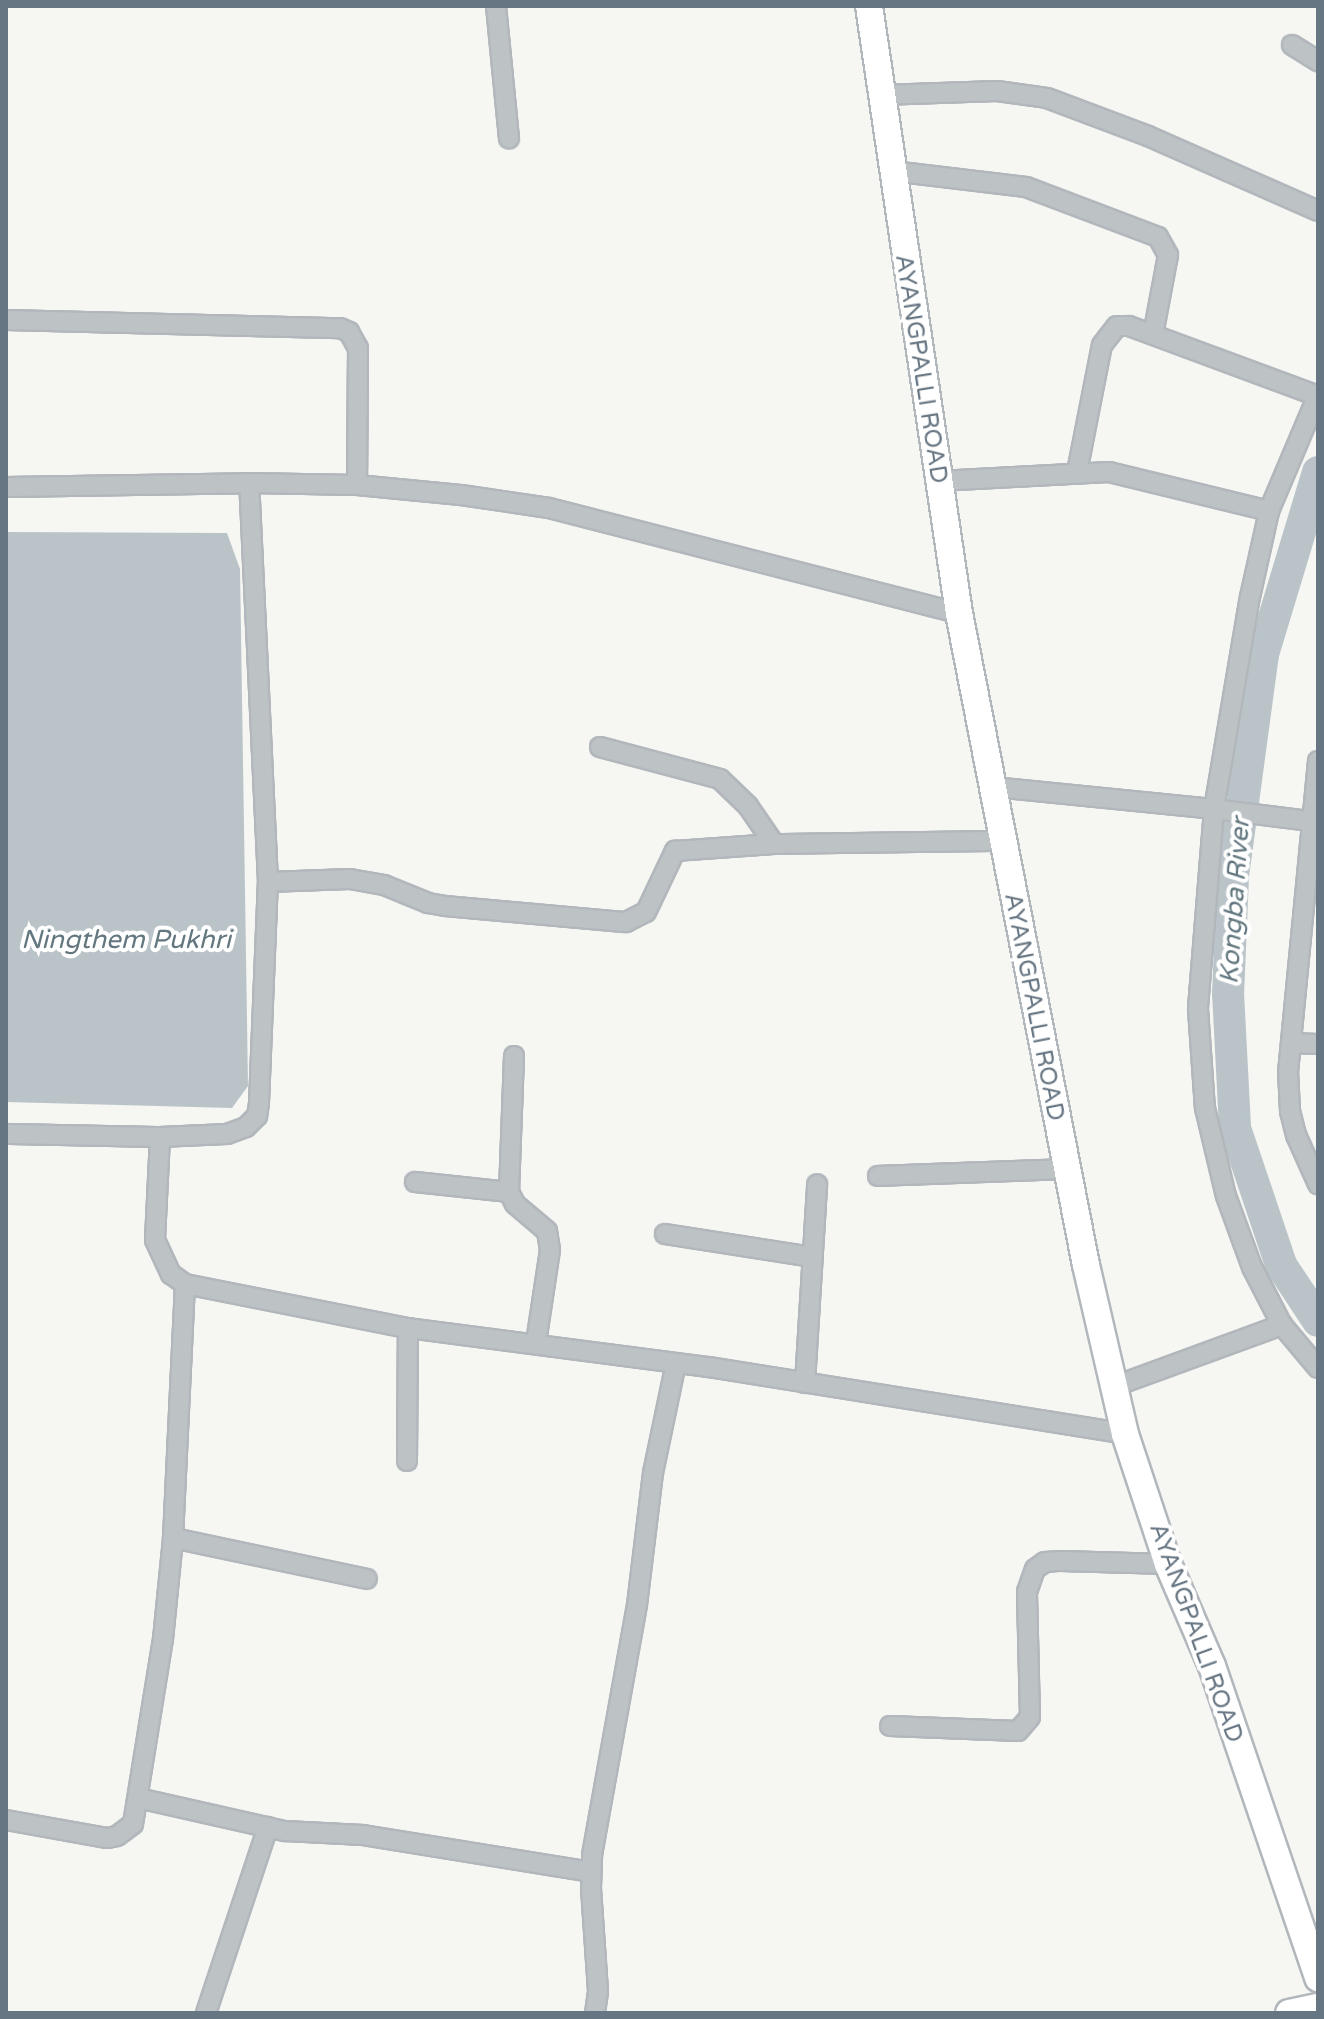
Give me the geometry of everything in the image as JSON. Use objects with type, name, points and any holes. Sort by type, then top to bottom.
[{"type":"street","points":[[496,6],[509,138]]},
{"type":"street","name":"AYANGPALLI ROAD","points":[[869,6],[959,613],[1066,1169],[1125,1434],[1168,1564],[1212,1666],[1318,1978]]},
{"type":"street","points":[[1292,45],[1318,61]]},
{"type":"street","points":[[881,95],[997,91],[1047,98],[1148,136],[1318,211]]},
{"type":"street","points":[[892,171],[1026,187],[1158,237],[1168,255],[1153,335]]},
{"type":"street","points":[[6,320],[340,328],[349,332],[358,348],[357,485]]},
{"type":"street","points":[[1077,472],[1106,336],[1117,326],[1153,335],[1318,395],[1269,511],[1250,597],[1198,1009],[1200,1071],[1226,1196],[1252,1267],[1282,1325],[1318,1368]]},
{"type":"street","points":[[938,481],[1077,472],[1126,475],[1269,511]]},
{"type":"street","points":[[6,1134],[160,1137],[227,1134],[246,1127],[257,1116],[268,882],[249,483]]},
{"type":"street","points":[[6,487],[249,483],[357,485],[461,495],[549,508],[959,613]]},
{"type":"street","points":[[600,747],[720,779],[748,806],[774,844]]},
{"type":"street","points":[[1316,1175],[1290,1111],[1291,1043],[1310,919],[1301,819],[1316,793],[1318,761]]},
{"type":"street","points":[[994,787],[1301,819]]},
{"type":"street","points":[[268,882],[350,879],[384,885],[428,903],[445,906],[626,922],[646,912],[675,851],[774,844],[1002,841]]},
{"type":"street","points":[[1291,1043],[1318,1044]]},
{"type":"street","points":[[514,1056],[509,1192],[515,1204],[542,1225],[549,1237],[550,1250],[536,1343]]},
{"type":"street","points":[[160,1137],[155,1240],[171,1274],[185,1284],[408,1328],[676,1363],[1125,1434]]},
{"type":"street","points":[[878,1176],[1066,1169]]},
{"type":"street","points":[[415,1182],[509,1192]]},
{"type":"street","points":[[805,1383],[817,1184]]},
{"type":"street","points":[[665,1234],[812,1257]]},
{"type":"street","points":[[6,1820],[107,1838],[126,1832],[133,1824],[163,1639],[173,1538],[185,1284]]},
{"type":"street","points":[[1115,1386],[1282,1325]]},
{"type":"street","points":[[407,1461],[408,1328]]},
{"type":"street","points":[[595,2013],[598,1991],[591,1872],[637,1605],[653,1473],[676,1363]]},
{"type":"street","points":[[173,1538],[367,1579]]},
{"type":"street","points":[[890,1726],[1018,1731],[1030,1717],[1027,1592],[1035,1569],[1045,1562],[1061,1561],[1168,1564]]},
{"type":"street","points":[[138,1798],[268,1827],[314,1834],[363,1835],[591,1872]]},
{"type":"street","points":[[206,2013],[268,1827]]},
{"type":"street","points":[[1289,2013],[1318,2007]]},
{"type":"water","name":"Ningthem Pukhri","points":[[6,532],[227,533],[240,569],[248,1086],[232,1108],[6,1102]]},
{"type":"waterway","name":"Kongba River","points":[[1318,472],[1263,654],[1233,876],[1228,993],[1235,1128],[1281,1265],[1318,1321]]}]
